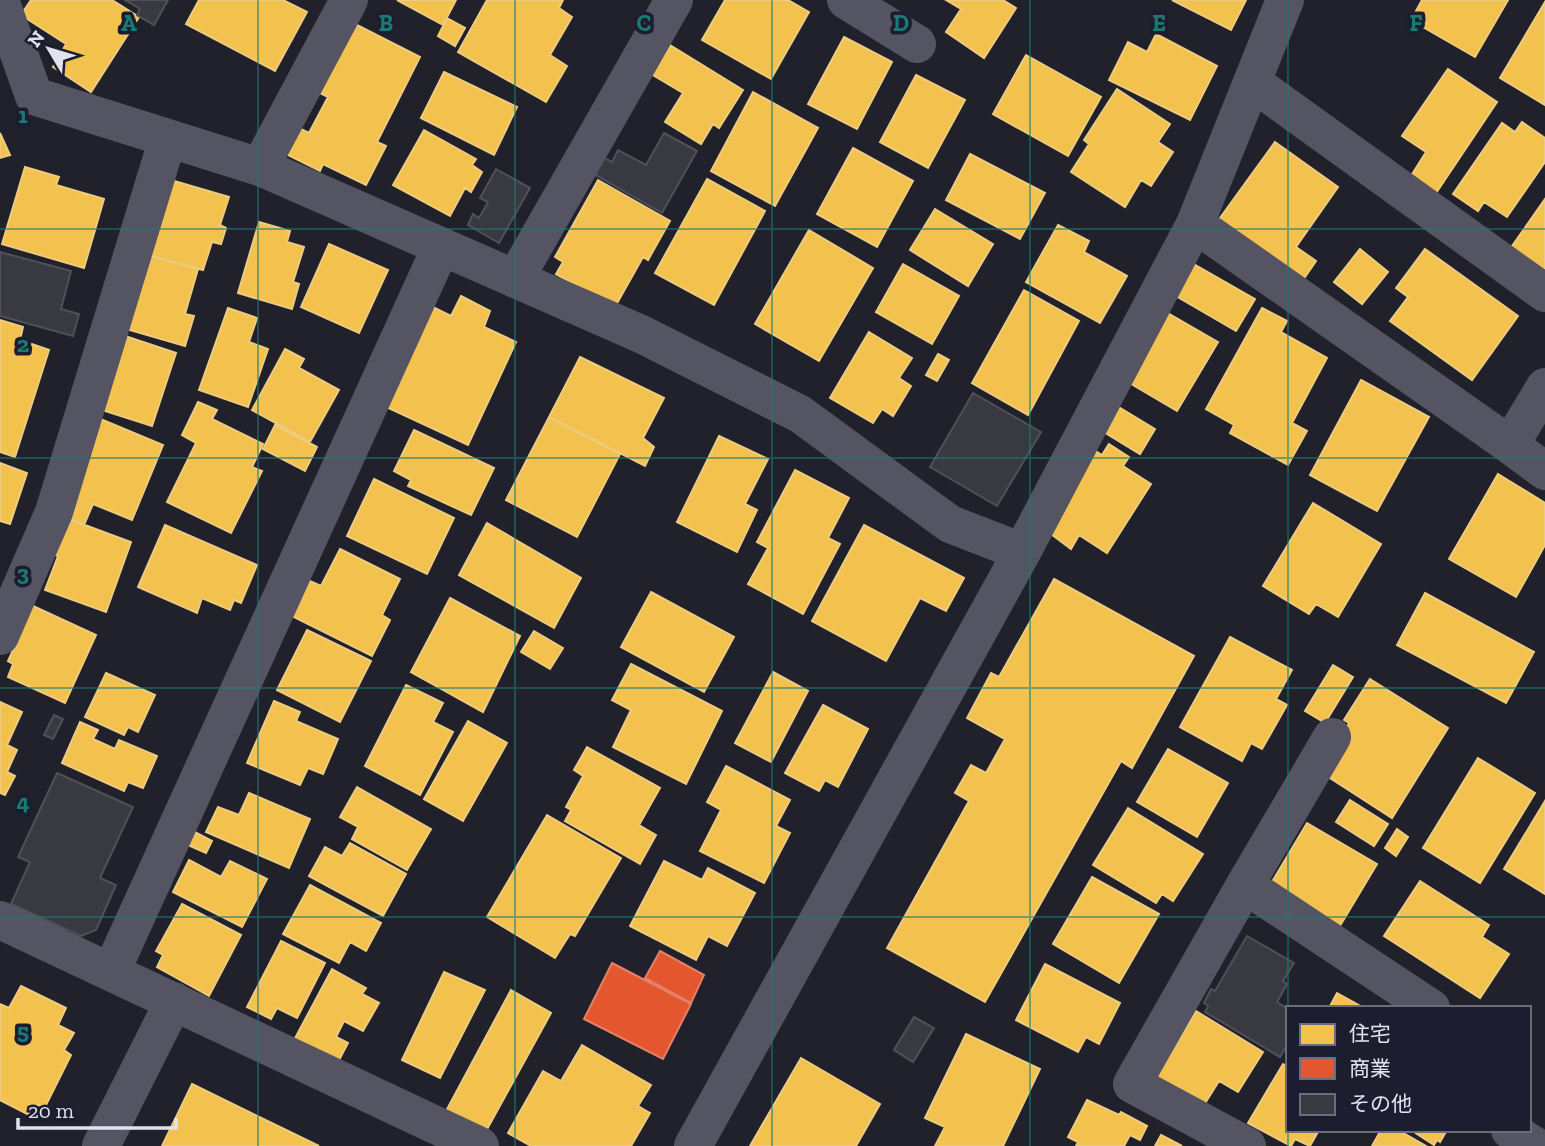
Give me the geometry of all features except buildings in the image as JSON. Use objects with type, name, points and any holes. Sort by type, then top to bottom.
[{"type":"street","points":[[0,0],[34,96],[260,167],[641,334],[800,414],[950,524],[1022,552]]},
{"type":"street","points":[[260,167],[349,0]]},
{"type":"street","points":[[515,279],[674,0]]},
{"type":"street","points":[[846,0],[917,44]]},
{"type":"street","points":[[693,1146],[1022,552],[1195,224],[1285,0]]},
{"type":"street","points":[[1252,82],[1545,293]]},
{"type":"street","points":[[0,636],[54,512],[168,138]]},
{"type":"street","points":[[1195,224],[1545,471]]},
{"type":"street","points":[[111,972],[441,247]]},
{"type":"street","points":[[1510,445],[1545,387]]},
{"type":"street","points":[[1247,1146],[1132,1084],[1332,737]]},
{"type":"street","points":[[1245,885],[1428,1006]]},
{"type":"street","points":[[0,920],[480,1146]]},
{"type":"street","points":[[101,1146],[174,1001]]},
{"type":"street","points":[[1513,1132],[1535,1146]]}]
